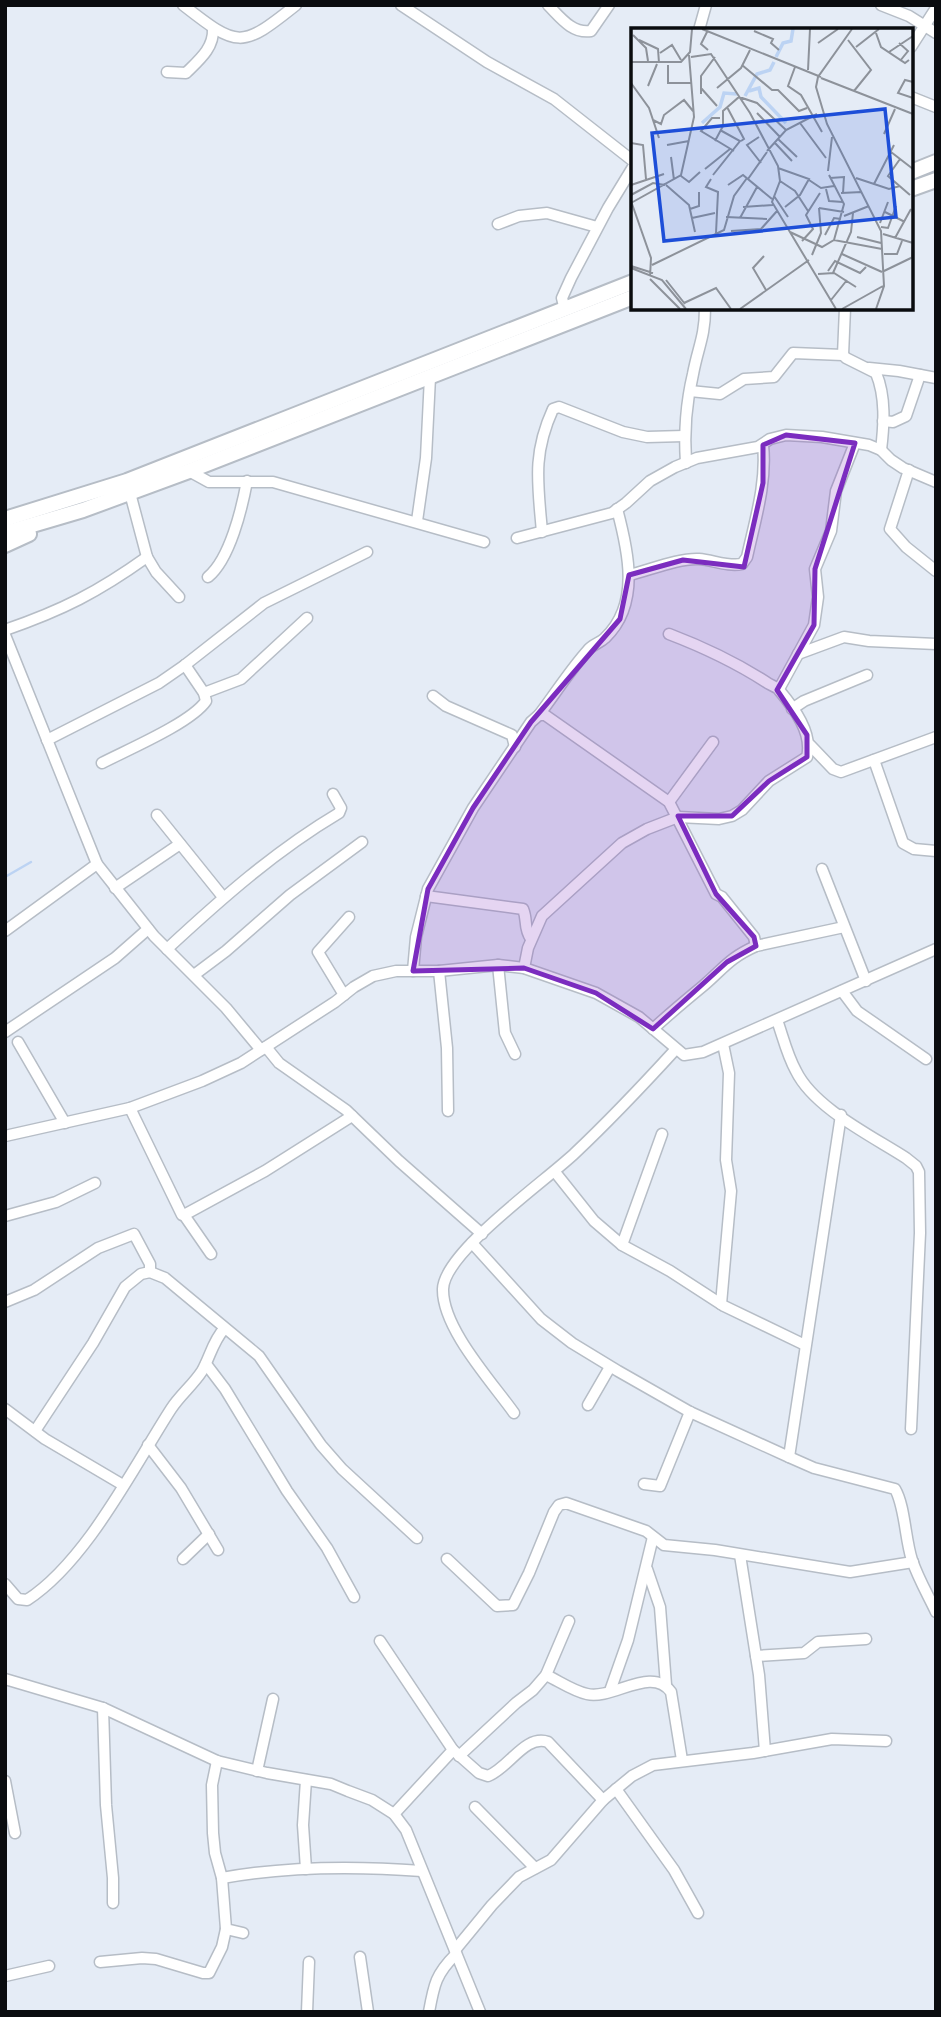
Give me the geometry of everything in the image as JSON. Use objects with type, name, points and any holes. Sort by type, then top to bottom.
[{"type":"highway","points":[[913,171],[936,162]]},
{"type":"highway","points":[[913,188],[936,180]]},
{"type":"highway","points":[[5,519],[127,481],[631,283]]},
{"type":"highway","points":[[5,534],[83,510],[189,471],[631,298]]},
{"type":"highway","points":[[5,509],[66,502]]},
{"type":"highway","points":[[5,545],[83,510]]},
{"type":"street","points":[[183,5],[214,29],[235,38],[260,34],[296,5]]},
{"type":"street","points":[[401,5],[486,62],[554,99],[631,158]]},
{"type":"street","points":[[548,5],[572,28],[585,32],[591,31],[609,5]]},
{"type":"street","points":[[700,28],[706,5]]},
{"type":"street","points":[[881,5],[909,16],[936,33]]},
{"type":"street","points":[[913,44],[936,8]]},
{"type":"street","points":[[167,72],[186,73],[212,44],[214,29]]},
{"type":"street","points":[[913,98],[936,107]]},
{"type":"street","points":[[565,310],[562,298],[597,227],[631,170]]},
{"type":"street","points":[[498,224],[519,216],[547,213],[597,227]]},
{"type":"street","points":[[686,463],[684,436],[693,373],[703,344],[705,310]]},
{"type":"street","points":[[843,355],[845,310]]},
{"type":"street","points":[[690,391],[720,394],[744,379],[774,377],[793,353],[843,355],[876,373],[880,384],[883,422],[881,450]]},
{"type":"street","points":[[868,368],[936,379]]},
{"type":"street","points":[[883,422],[892,422],[906,416],[920,375]]},
{"type":"street","points":[[417,521],[426,458],[430,377]]},
{"type":"street","points":[[542,532],[537,464],[543,432],[553,409],[559,407],[623,432],[647,437],[684,436]]},
{"type":"street","points":[[517,538],[612,513],[650,481],[697,458],[746,451],[770,439],[786,435],[822,437],[881,450],[891,460],[936,482]]},
{"type":"street","points":[[779,690],[814,625],[818,597],[815,569],[831,531],[836,492],[855,443]]},
{"type":"street","points":[[629,575],[683,560],[742,564],[747,557],[763,483],[765,466],[762,445]]},
{"type":"street","points":[[909,470],[890,529],[906,547],[936,571]]},
{"type":"street","points":[[189,471],[209,482],[273,482],[484,541]]},
{"type":"street","points":[[208,577],[222,562],[241,511],[247,481]]},
{"type":"street","points":[[130,493],[147,557],[156,572],[179,597]]},
{"type":"street","points":[[413,971],[416,937],[426,896],[472,808],[531,722],[590,647],[605,638],[620,618],[629,575],[628,548],[618,509]]},
{"type":"street","points":[[47,740],[138,695],[186,665],[264,603],[368,552]]},
{"type":"street","points":[[147,557],[107,586],[75,604],[5,633],[97,864],[148,929],[263,1049],[352,1116],[482,1234]]},
{"type":"street","points":[[204,693],[241,679],[307,618]]},
{"type":"street","points":[[669,635],[705,648],[779,690],[800,720],[810,745],[833,769],[841,772],[936,737]]},
{"type":"street","points":[[798,654],[844,637],[936,644]]},
{"type":"street","points":[[102,763],[178,724],[202,707],[206,701],[204,693],[186,665]]},
{"type":"street","points":[[792,709],[804,701],[867,675]]},
{"type":"street","points":[[433,696],[446,706],[512,735],[515,747]]},
{"type":"street","points":[[539,715],[545,715],[669,802],[716,894],[722,897],[754,937],[756,946]]},
{"type":"street","points":[[669,802],[713,742]]},
{"type":"street","points":[[524,968],[531,939],[542,916],[622,843],[647,829],[678,817],[719,819],[732,816],[742,810],[769,781],[807,757],[810,745]]},
{"type":"street","points":[[874,760],[903,844],[914,849],[936,851]]},
{"type":"street","points":[[167,949],[223,897],[285,847],[339,813],[341,808],[333,794]]},
{"type":"street","points":[[157,815],[223,897]]},
{"type":"street","points":[[194,975],[290,895],[362,842]]},
{"type":"street","points":[[115,888],[180,845]]},
{"type":"street","points":[[5,931],[97,864]]},
{"type":"street","points":[[822,869],[866,981]]},
{"type":"street","points":[[426,896],[523,909],[525,930],[531,939]]},
{"type":"street","points":[[344,995],[318,952],[349,917]]},
{"type":"street","points":[[653,1029],[727,962],[756,946],[844,927]]},
{"type":"street","points":[[5,1032],[115,958],[148,929]]},
{"type":"street","points":[[5,1136],[21,1130],[130,1108],[202,1081],[241,1063],[373,976],[396,971],[439,971],[498,965],[524,968],[596,993],[639,1017],[684,1055],[703,1052],[723,1044],[936,950]]},
{"type":"street","points":[[498,965],[505,1033],[515,1054]]},
{"type":"street","points":[[439,971],[447,1048],[448,1111]]},
{"type":"street","points":[[842,991],[857,1011],[926,1059]]},
{"type":"street","points":[[777,1020],[796,1072],[807,1088],[841,1115],[906,1158],[919,1172],[920,1233],[911,1429]]},
{"type":"street","points":[[18,1042],[65,1123]]},
{"type":"street","points":[[721,1304],[731,1191],[726,1160],[729,1073],[723,1044]]},
{"type":"street","points":[[514,1413],[463,1344],[445,1300],[445,1280],[482,1234],[555,1172],[637,1092],[675,1050]]},
{"type":"street","points":[[130,1108],[182,1215],[211,1254]]},
{"type":"street","points":[[789,1457],[841,1115]]},
{"type":"street","points":[[184,1215],[265,1171],[352,1116]]},
{"type":"street","points":[[622,1245],[662,1134]]},
{"type":"street","points":[[555,1172],[594,1221],[622,1245],[670,1271],[721,1304],[805,1345]]},
{"type":"street","points":[[5,1216],[56,1202],[95,1183]]},
{"type":"street","points":[[5,1301],[34,1290],[98,1248],[134,1234],[147,1270],[165,1278],[259,1356],[321,1446],[417,1538]]},
{"type":"street","points":[[472,1244],[541,1319],[610,1367],[690,1412],[814,1468],[895,1489],[899,1496],[912,1562],[936,1612]]},
{"type":"street","points":[[35,1431],[93,1343],[125,1287],[147,1270]]},
{"type":"street","points":[[5,1584],[18,1599],[27,1600],[36,1595],[72,1559],[174,1405],[206,1364],[217,1337],[224,1329]]},
{"type":"street","points":[[206,1364],[225,1389],[287,1490],[327,1548],[354,1597]]},
{"type":"street","points":[[588,1405],[610,1367]]},
{"type":"street","points":[[5,1409],[35,1431],[123,1485]]},
{"type":"street","points":[[644,1484],[660,1486],[690,1412]]},
{"type":"street","points":[[148,1445],[167,1468],[218,1550]]},
{"type":"street","points":[[447,1559],[497,1606],[513,1605],[554,1512],[559,1505],[566,1503],[646,1531],[664,1545],[850,1572],[912,1562]]},
{"type":"street","points":[[183,1559],[209,1534]]},
{"type":"street","points":[[610,1691],[628,1640],[653,1537]]},
{"type":"street","points":[[740,1555],[756,1656],[765,1751]]},
{"type":"street","points":[[646,1569],[660,1607],[666,1685],[671,1692],[682,1760]]},
{"type":"street","points":[[394,1814],[456,1753],[533,1690],[546,1675],[556,1656],[569,1621]]},
{"type":"street","points":[[756,1656],[804,1653],[818,1642],[866,1639]]},
{"type":"street","points":[[380,1641],[456,1753],[480,1773],[488,1776],[497,1773],[531,1742],[540,1740],[548,1742],[603,1800]]},
{"type":"street","points":[[546,1675],[586,1694],[597,1694],[647,1682],[666,1685]]},
{"type":"street","points":[[5,1679],[103,1708],[217,1761],[331,1784],[372,1800],[394,1814],[406,1830],[480,2012]]},
{"type":"street","points":[[257,1771],[273,1699]]},
{"type":"street","points":[[103,1708],[113,1903]]},
{"type":"street","points":[[429,2012],[434,1980],[492,1905],[519,1877],[551,1860],[603,1800],[632,1776],[653,1766],[682,1760],[832,1740],[886,1741]]},
{"type":"street","points":[[100,1962],[156,1959],[209,1973],[222,1947],[226,1930],[222,1878],[215,1853],[212,1807],[212,1785],[217,1761]]},
{"type":"street","points":[[306,1780],[303,1825],[306,1869]]},
{"type":"street","points":[[5,1781],[15,1833]]},
{"type":"street","points":[[616,1789],[680,1879],[698,1913]]},
{"type":"street","points":[[475,1807],[535,1868]]},
{"type":"street","points":[[222,1878],[260,1871],[306,1869],[422,1871]]},
{"type":"street","points":[[226,1930],[243,1933]]},
{"type":"street","points":[[360,1957],[368,2012]]},
{"type":"street","points":[[307,2012],[309,1962]]},
{"type":"street","points":[[5,1976],[49,1966]]},
{"type":"highlighted area","points":[[786,435],[855,443],[815,569],[814,625],[777,690],[807,735],[807,757],[769,781],[732,816],[678,816],[716,894],[754,937],[756,946],[727,962],[653,1029],[596,993],[524,968],[413,971],[428,889],[473,808],[531,722],[620,619],[629,575],[683,560],[744,567],[763,483],[763,445]]},
{"type":"waterway","points":[[5,877],[31,862]]}]
